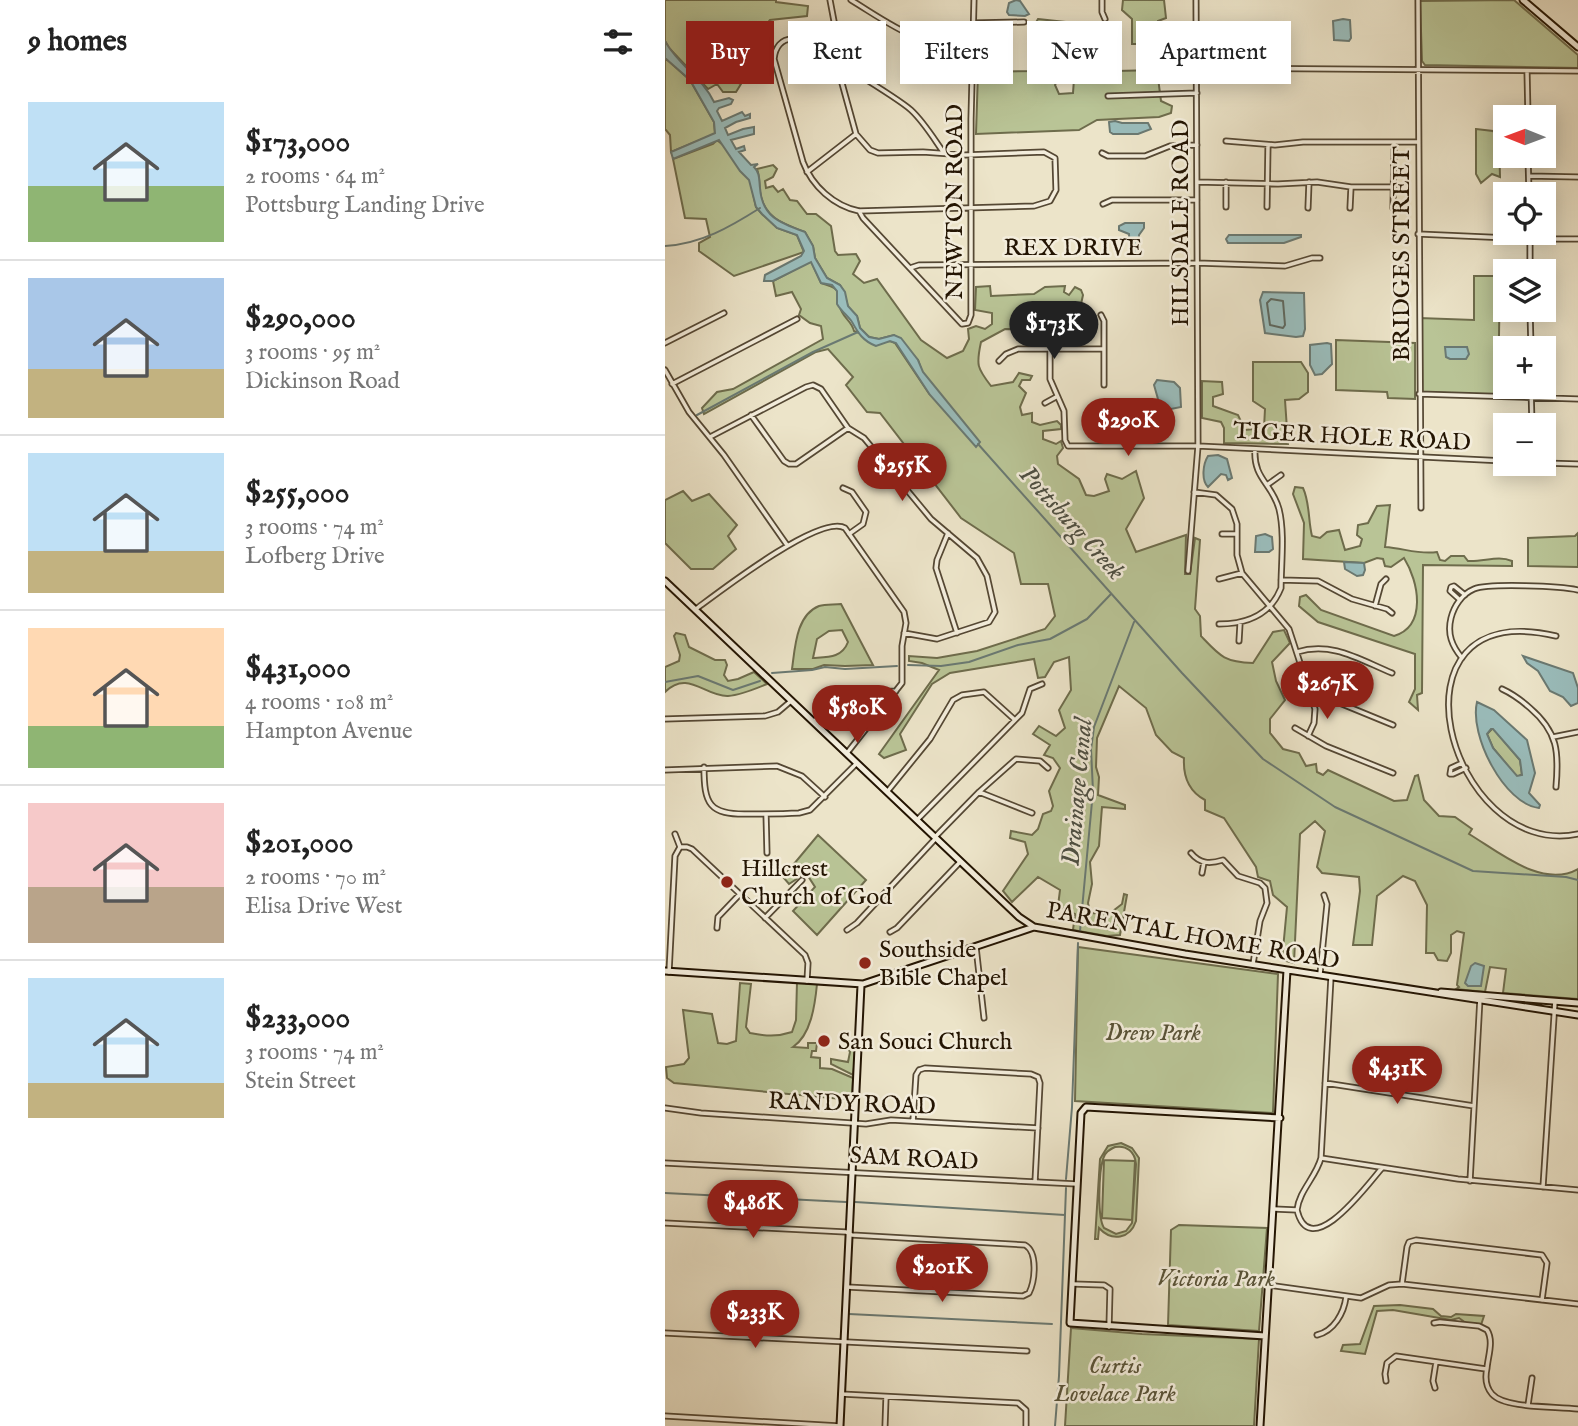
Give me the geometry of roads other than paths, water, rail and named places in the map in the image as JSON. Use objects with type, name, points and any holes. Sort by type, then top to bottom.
[{"type":"street","points":[[830,0],[834,21]]},
{"type":"street","points":[[851,0],[900,29]]},
{"type":"street","name":"NEWTON ROAD","points":[[973,21],[974,0]]},
{"type":"street","points":[[1101,0],[1105,19]]},
{"type":"street","name":"HILSDALE ROAD","points":[[1196,0],[1196,21]]},
{"type":"street","name":"BRIDGES STREET","points":[[1418,0],[1421,508]]},
{"type":"street","points":[[1523,0],[1578,47]]},
{"type":"street","points":[[1013,22],[1024,22]]},
{"type":"street","points":[[788,40],[777,47],[775,64],[807,172],[826,195],[859,211],[1034,205],[1050,201],[1056,190],[1056,162],[1049,153],[972,155],[874,152],[866,147],[856,134],[843,84]]},
{"type":"street","points":[[1291,69],[1578,71]]},
{"type":"street","points":[[1527,71],[1528,105]]},
{"type":"street","points":[[871,84],[909,108],[944,153]]},
{"type":"street","name":"NEWTON ROAD","points":[[910,268],[962,324],[970,321],[973,84]]},
{"type":"street","name":"HILSDALE ROAD","points":[[1188,571],[1198,446],[1197,84]]},
{"type":"street","points":[[1108,96],[1197,93]]},
{"type":"street","points":[[807,172],[856,134]]},
{"type":"street","points":[[1226,141],[1268,145],[1303,142],[1419,142]]},
{"type":"street","points":[[1393,208],[1394,142]]},
{"type":"street","points":[[1102,153],[1108,156],[1145,156],[1170,146],[1197,145]]},
{"type":"street","points":[[1267,207],[1268,145]]},
{"type":"street","points":[[1529,168],[1529,182]]},
{"type":"street","points":[[1529,176],[1578,177]]},
{"type":"street","points":[[1197,182],[1309,182],[1350,187],[1394,187]]},
{"type":"street","points":[[1226,182],[1226,207]]},
{"type":"street","points":[[1308,208],[1309,182]]},
{"type":"street","points":[[1350,187],[1350,208]]},
{"type":"street","points":[[1103,204],[1112,200],[1197,200]]},
{"type":"street","points":[[859,211],[910,268]]},
{"type":"street","points":[[1419,234],[1493,237]]},
{"type":"street","points":[[1556,239],[1578,239]]},
{"type":"street","name":"REX DRIVE","points":[[910,268],[919,265],[1197,263],[1285,266],[1320,258]]},
{"type":"street","points":[[665,343],[724,313]]},
{"type":"street","points":[[1101,315],[1104,321],[1104,385]]},
{"type":"street","points":[[673,384],[797,319]]},
{"type":"street","points":[[1045,403],[1056,397],[1050,379],[1051,349]]},
{"type":"street","points":[[999,361],[1013,350],[1104,349]]},
{"type":"street","points":[[665,370],[689,412],[787,545]]},
{"type":"street","points":[[710,437],[806,387],[813,385],[821,389],[848,428],[864,438],[931,519],[974,554],[983,567],[995,609],[989,622],[933,639],[904,633]]},
{"type":"street","points":[[1419,394],[1493,396]]},
{"type":"street","name":"TIGER HOLE ROAD","points":[[1056,397],[1064,411],[1066,444],[1072,446],[1198,446],[1493,460]]},
{"type":"street","points":[[1556,398],[1578,399]]},
{"type":"street","points":[[751,415],[784,461],[789,464],[796,464],[848,428]]},
{"type":"street","points":[[1219,624],[1240,624],[1257,617],[1279,593],[1280,517],[1276,501],[1256,470],[1255,449]]},
{"type":"street","points":[[1556,463],[1578,464]]},
{"type":"street","points":[[1267,485],[1281,475]]},
{"type":"street","points":[[843,488],[852,492],[866,512],[863,524],[849,534]]},
{"type":"street","points":[[1194,492],[1216,495],[1229,504],[1236,518],[1237,555],[1242,573],[1287,624],[1314,703],[1315,717],[1308,736]]},
{"type":"street","points":[[695,609],[787,545],[833,525],[842,526],[904,612],[906,619],[902,646],[903,681],[847,753]]},
{"type":"street","points":[[948,533],[936,568],[957,632]]},
{"type":"street","points":[[1222,534],[1237,534]]},
{"type":"street","points":[[1219,579],[1242,573]]},
{"type":"street","points":[[1375,606],[1381,584],[1386,579]]},
{"type":"street","points":[[1281,580],[1318,581],[1349,597],[1392,613]]},
{"type":"street","name":"PARENTAL HOME ROAD","points":[[665,581],[1019,917],[1034,927],[1431,992],[1480,998],[1578,1003]]},
{"type":"street","points":[[1460,600],[1450,591],[1451,587],[1454,586],[1465,595]]},
{"type":"street","points":[[1462,658],[1454,647],[1450,631],[1452,615],[1460,600],[1475,588],[1487,586],[1578,590]]},
{"type":"street","points":[[1239,641],[1240,624]]},
{"type":"street","points":[[1556,636],[1526,631],[1499,633],[1480,642],[1462,658],[1452,676],[1447,704],[1450,730],[1462,762],[1493,807],[1510,821],[1532,831],[1548,835],[1578,834]]},
{"type":"street","points":[[1297,652],[1318,647],[1333,649],[1392,673]]},
{"type":"street","points":[[917,820],[1016,720],[1024,710],[1030,689],[1042,684]]},
{"type":"street","points":[[1502,689],[1537,714],[1553,737],[1558,759],[1556,788]]},
{"type":"street","points":[[814,722],[840,692],[896,691]]},
{"type":"street","points":[[887,792],[929,739],[947,707],[957,697],[976,691],[984,692],[1016,720]]},
{"type":"street","points":[[665,719],[765,716],[778,712],[791,700]]},
{"type":"street","points":[[1314,703],[1329,700],[1337,702],[1393,725]]},
{"type":"street","points":[[1295,728],[1326,746],[1393,773]]},
{"type":"street","points":[[1553,737],[1578,732]]},
{"type":"street","points":[[847,930],[857,923],[979,792],[1016,759],[1040,761],[1048,768]]},
{"type":"street","points":[[1462,762],[1451,768],[1450,774],[1465,768]]},
{"type":"street","points":[[703,767],[705,792],[715,809],[729,815],[806,812],[817,806],[857,763]]},
{"type":"street","points":[[665,770],[763,765],[783,767],[802,776],[825,797]]},
{"type":"street","points":[[979,792],[1032,813]]},
{"type":"street","points":[[766,814],[767,853]]},
{"type":"street","points":[[675,834],[680,847]]},
{"type":"street","points":[[680,847],[687,846],[692,849],[806,957],[807,981]]},
{"type":"street","points":[[680,847],[675,856],[667,972],[860,985],[1034,927]]},
{"type":"street","points":[[1191,853],[1197,860],[1204,862],[1223,860],[1238,876],[1261,883],[1265,888],[1267,903],[1260,921],[1253,964]]},
{"type":"street","points":[[890,932],[897,928],[961,861]]},
{"type":"street","points":[[1202,873],[1204,862]]},
{"type":"street","points":[[765,918],[802,880]]},
{"type":"street","points":[[717,928],[718,917],[740,894]]},
{"type":"street","points":[[1319,974],[1327,904],[1324,895]]},
{"type":"street","points":[[976,947],[984,1018]]},
{"type":"street","points":[[1260,1426],[1287,970]]},
{"type":"street","points":[[1331,976],[1321,1158],[1302,1194],[1297,1210],[1300,1220],[1306,1226],[1326,1226],[1382,1167]]},
{"type":"street","points":[[665,1416],[840,1426],[860,985]]},
{"type":"street","points":[[1470,1181],[1480,998]]},
{"type":"street","name":"PARENTAL HOME ROAD","points":[[1496,999],[1578,1015]]},
{"type":"street","points":[[1543,1187],[1555,1000]]},
{"type":"street","points":[[913,1122],[917,1069],[1040,1075],[1035,1182]]},
{"type":"street","points":[[1325,1083],[1474,1106]]},
{"type":"street","points":[[1265,1336],[1070,1323],[1082,1109],[1086,1107],[1280,1118]]},
{"type":"street","name":"RANDY ROAD","points":[[665,1108],[854,1124],[888,1120],[1038,1128]]},
{"type":"street","points":[[1321,1158],[1470,1181],[1578,1190]]},
{"type":"street","name":"SAM ROAD","points":[[665,1163],[1077,1184]]},
{"type":"street","points":[[1274,1209],[1297,1210]]},
{"type":"street","points":[[665,1223],[1025,1245],[1031,1248],[1033,1254],[1032,1286],[1029,1293],[1023,1296],[847,1287]]},
{"type":"street","points":[[1402,1284],[1406,1247],[1409,1242],[1416,1240],[1443,1243],[1542,1255],[1547,1263],[1542,1300]]},
{"type":"street","points":[[1071,1284],[1104,1285],[1109,1289],[1109,1327]]},
{"type":"street","points":[[1268,1285],[1346,1297],[1365,1297],[1389,1285],[1402,1284],[1578,1304]]},
{"type":"street","points":[[1317,1335],[1323,1334],[1339,1319],[1346,1297]]},
{"type":"street","points":[[1434,1323],[1479,1326],[1487,1330],[1491,1340],[1486,1384],[1492,1395],[1504,1401],[1528,1405],[1578,1409]]},
{"type":"street","points":[[665,1333],[1027,1351]]},
{"type":"street","points":[[1387,1381],[1385,1368],[1392,1358],[1400,1356],[1486,1369]]},
{"type":"street","points":[[1435,1388],[1433,1381],[1436,1362]]},
{"type":"street","points":[[1528,1405],[1532,1378]]},
{"type":"street","points":[[841,1394],[1018,1404],[1024,1407],[1027,1413],[1026,1426]]},
{"type":"street","points":[[885,1426],[886,1396]]},
{"type":"water","points":[[1020,1],[1029,14],[1009,15],[1009,3]]},
{"type":"water","points":[[1350,20],[1351,38],[1349,41],[1334,40],[1333,21]]},
{"type":"water","points":[[665,41],[686,67],[686,76],[665,58]]},
{"type":"water","points":[[692,84],[702,84],[714,102],[729,98],[733,100],[731,104],[717,111],[722,121],[742,112],[745,116],[750,114],[750,118],[725,128],[728,135],[754,127],[754,134],[731,140],[736,149],[744,146],[745,150],[739,152],[751,165],[758,164],[754,167],[759,176],[764,206],[780,222],[805,232],[813,246],[815,258],[827,278],[840,285],[845,292],[848,306],[857,316],[860,328],[869,337],[879,339],[894,335],[901,338],[918,360],[923,372],[980,442],[976,447],[930,395],[896,343],[890,341],[876,346],[861,336],[837,304],[837,291],[832,285],[821,283],[811,262],[773,281],[764,281],[765,275],[801,256],[804,251],[797,235],[777,228],[756,207],[749,180],[719,140],[673,159],[671,152],[715,133],[714,122]]},
{"type":"water","points":[[1109,122],[1148,123],[1151,129],[1138,134],[1113,134],[1110,132]]},
{"type":"water","points":[[1125,223],[1144,223],[1139,235],[1138,253],[1130,253],[1129,234],[1119,230],[1119,226]]},
{"type":"water","points":[[1229,235],[1301,237],[1284,243],[1228,243],[1226,239]]},
{"type":"water","points":[[1263,292],[1304,293],[1303,336],[1265,333],[1260,300]]},
{"type":"water","points":[[1331,344],[1332,364],[1322,374],[1315,375],[1310,365],[1310,345]]},
{"type":"water","points":[[1445,347],[1467,347],[1469,354],[1466,359],[1450,359],[1446,357]]},
{"type":"water","points":[[1157,380],[1174,382],[1180,388],[1181,407],[1166,410],[1160,406],[1154,385]]},
{"type":"water","points":[[1218,455],[1227,459],[1232,478],[1228,480],[1226,475],[1221,474],[1208,487],[1203,472],[1205,463],[1208,456]]},
{"type":"water","points":[[1265,534],[1272,537],[1273,549],[1269,552],[1255,552],[1256,536]]},
{"type":"water","points":[[1344,562],[1364,563],[1363,575],[1357,576],[1345,569]]},
{"type":"water","points":[[1523,656],[1573,673],[1578,688],[1578,703],[1571,706],[1563,697],[1550,691],[1538,671],[1527,663]]},
{"type":"water","points":[[1477,702],[1494,710],[1527,740],[1535,773],[1529,793],[1540,805],[1539,808],[1526,804],[1502,781],[1484,749],[1476,716]],"holes":[[[1493,729],[1520,760],[1522,775],[1517,776],[1493,748],[1487,734]]]},
{"type":"water","points":[[1475,963],[1484,966],[1481,986],[1468,986],[1465,983],[1471,966]]},
{"type":"waterway","points":[[665,246],[703,238],[760,208]]},
{"type":"waterway","points":[[697,415],[813,352],[858,332]]},
{"type":"waterway","name":"Pottsburg Creek","points":[[978,444],[1182,673],[1263,759],[1335,807],[1473,871],[1578,880]]},
{"type":"waterway","name":"Drainage Canal","points":[[908,665],[941,666],[969,662],[1018,645],[1050,639],[1087,619],[1111,594]]},
{"type":"waterway","name":"Drainage Canal","points":[[1080,931],[1093,791],[1091,749],[1094,727],[1134,622]]},
{"type":"waterway","name":"Drainage Canal","points":[[772,673],[825,667],[845,669],[897,666]]},
{"type":"waterway","name":"Drainage Canal","points":[[665,682],[698,676],[733,690],[760,681]]},
{"type":"waterway","name":"Drainage Canal","points":[[1066,1179],[1072,1107],[1078,943]]},
{"type":"waterway","name":"Drainage Canal","points":[[1055,1426],[1066,1188]]},
{"type":"waterway","points":[[665,1193],[846,1202]]},
{"type":"waterway","name":"Drainage Canal","points":[[855,1202],[1065,1215]]},
{"type":"waterway","points":[[849,1314],[1052,1324]]},
{"type":"place","name":"Hillcrest Church of God","points":[[727,882]]},
{"type":"place","name":"Southside Bible Chapel","points":[[865,963]]},
{"type":"place","name":"San Souci Church","points":[[824,1041]]},
{"type":"park label","name":"Drew Park","points":[[1153,1032]]},
{"type":"park label","name":"Victoria Park","points":[[1216,1278]]},
{"type":"park label","name":"Curtis Lovelace Park","points":[[1115,1379]]}]
